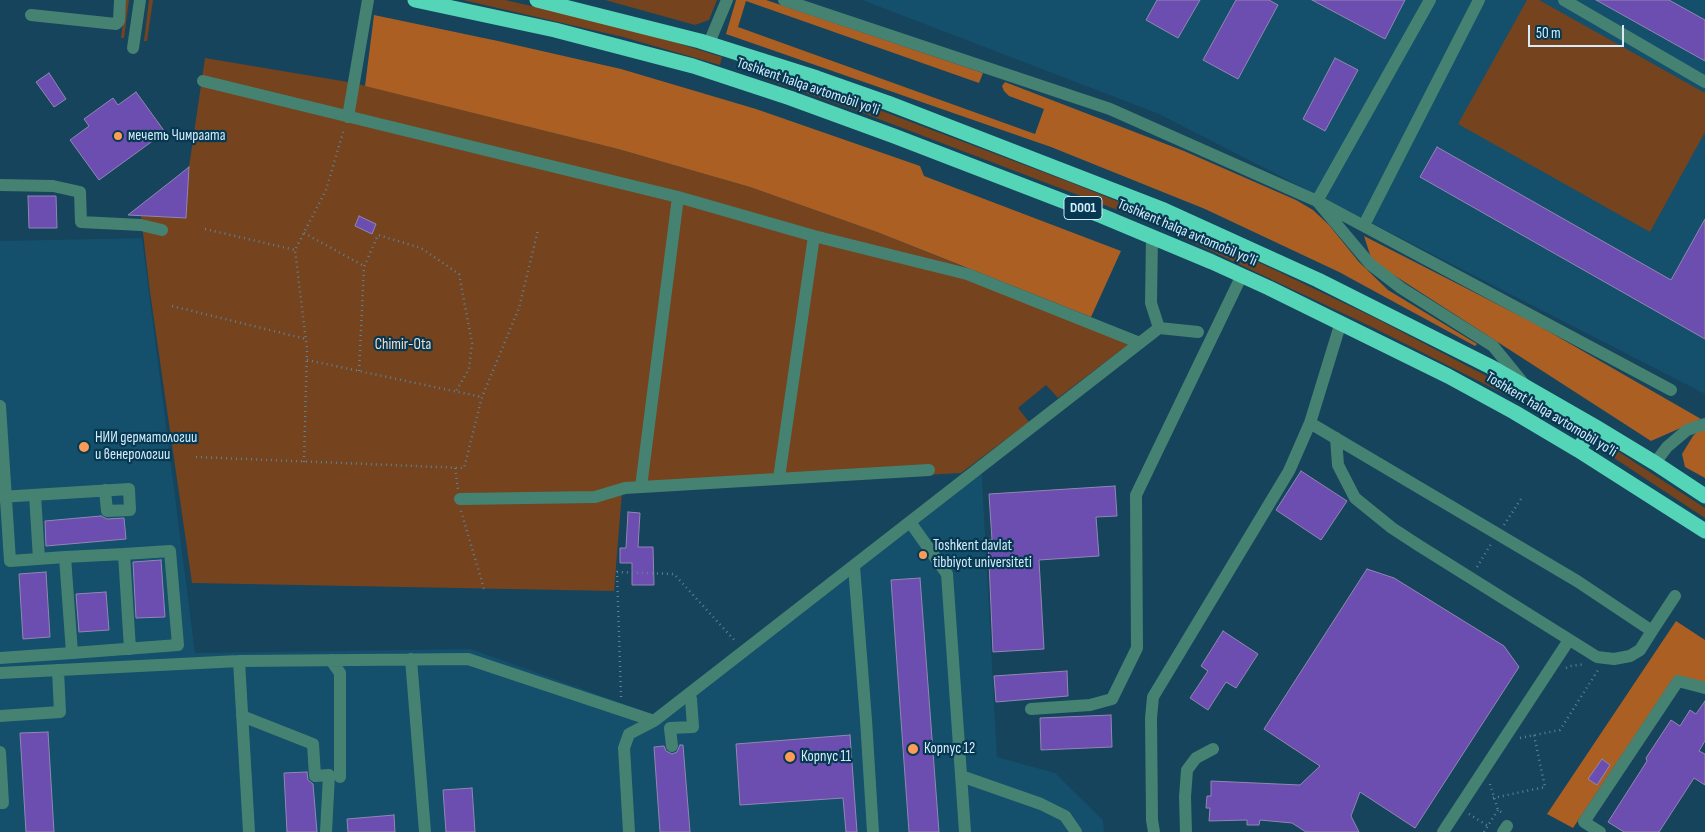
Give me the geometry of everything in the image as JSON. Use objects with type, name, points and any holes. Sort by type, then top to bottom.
[{"type":"highway","name":"Toshkent halqa avtomobil yo'li","points":[[415,0],[564,32],[647,53],[737,80],[894,136],[1152,236],[1341,322],[1482,393],[1578,450],[1705,531]]},
{"type":"highway","name":"Toshkent halqa avtomobil yo'li","points":[[537,0],[746,54],[888,103],[1164,210],[1318,280],[1526,387],[1594,426],[1705,496]]},
{"type":"highway","points":[[737,80],[746,54]]},
{"type":"highway","points":[[1578,450],[1594,426]]},
{"type":"lane","points":[[31,15],[116,24],[119,21],[120,0]]},
{"type":"lane","points":[[134,48],[140,0]]},
{"type":"lane","points":[[348,117],[368,0]]},
{"type":"lane","points":[[709,43],[727,0]]},
{"type":"lane","points":[[784,0],[1110,110],[1318,201],[1670,390]]},
{"type":"lane","points":[[1318,201],[1430,0]]},
{"type":"lane","points":[[1364,225],[1479,0]]},
{"type":"lane","points":[[1564,0],[1705,82]]},
{"type":"lane","points":[[203,81],[678,196],[814,236],[967,274],[1140,343]]},
{"type":"lane","points":[[0,185],[53,186],[80,192],[81,222],[142,225],[162,230]]},
{"type":"lane","points":[[641,487],[678,196]]},
{"type":"lane","points":[[1318,201],[1370,264],[1401,288],[1493,346],[1526,387]]},
{"type":"lane","points":[[779,478],[814,236]]},
{"type":"lane","points":[[1152,236],[1152,303],[1159,328]]},
{"type":"lane","points":[[1031,709],[1090,705],[1112,699],[1138,648],[1136,495],[1242,276]]},
{"type":"lane","points":[[1154,832],[1152,820],[1150,718],[1154,697],[1289,471],[1310,423],[1341,322]]},
{"type":"lane","points":[[629,832],[624,748],[629,734],[654,721],[1159,328],[1198,332]]},
{"type":"lane","points":[[0,406],[5,561],[170,551],[178,645],[0,658]]},
{"type":"lane","points":[[1310,423],[1577,581],[1652,631]]},
{"type":"lane","points":[[1654,463],[1667,447],[1687,430],[1705,424]]},
{"type":"lane","points":[[1336,438],[1338,465],[1355,498],[1392,528],[1597,657],[1614,659],[1630,656],[1640,650],[1675,596]]},
{"type":"lane","points":[[460,499],[595,497],[625,488],[928,470]]},
{"type":"lane","points":[[3,497],[105,490]]},
{"type":"lane","points":[[35,495],[39,559]]},
{"type":"lane","points":[[910,522],[946,574],[965,832]]},
{"type":"lane","points":[[124,554],[130,649]]},
{"type":"lane","points":[[65,557],[72,653]]},
{"type":"lane","points":[[854,566],[873,832]]},
{"type":"lane","points":[[1443,832],[1570,640]]},
{"type":"lane","points":[[411,659],[425,832]]},
{"type":"lane","points":[[0,673],[239,661],[468,659],[654,721]]},
{"type":"lane","points":[[331,660],[340,673],[340,777]]},
{"type":"lane","points":[[239,661],[249,832]]},
{"type":"lane","points":[[0,716],[60,712],[58,670]]},
{"type":"lane","points":[[1600,832],[1585,828],[1584,822],[1678,681],[1705,688]]},
{"type":"lane","points":[[672,746],[670,728],[693,727],[689,694]]},
{"type":"lane","points":[[242,716],[313,744],[315,776],[329,775],[326,832]]},
{"type":"lane","points":[[1186,832],[1185,797],[1187,770],[1196,758],[1213,749]]},
{"type":"lane","points":[[0,752],[3,803],[0,803]]},
{"type":"lane","points":[[961,776],[1041,804],[1065,816],[1076,832]]},
{"type":"path","points":[[304,462],[307,339],[295,250],[326,190],[348,117]]},
{"type":"path","points":[[205,229],[295,250]]},
{"type":"path","points":[[196,457],[464,468],[482,397],[519,308],[538,230]]},
{"type":"path","points":[[304,234],[364,267]]},
{"type":"path","points":[[359,371],[364,267],[378,235],[421,248],[459,274],[472,343],[469,369],[456,391]]},
{"type":"path","points":[[172,306],[307,339]]},
{"type":"path","points":[[307,360],[482,397]]},
{"type":"path","points":[[455,468],[462,513],[484,589]]},
{"type":"path","points":[[621,710],[617,572],[674,574],[744,651]]},
{"type":"path","points":[[1564,669],[1587,664]]},
{"type":"path","points":[[1518,738],[1560,730],[1601,666]]},
{"type":"path","points":[[1493,798],[1545,787],[1534,735]]},
{"type":"path","points":[[1484,832],[1498,810],[1493,798],[1489,776]]},
{"type":"path","points":[[1459,808],[1488,826]]},
{"type":"shaded area","points":[[736,0],[766,0],[983,73],[979,83],[746,1],[738,27],[1035,134],[1044,109],[1009,96],[1002,86],[1005,82],[1184,151],[1296,200],[1313,210],[1329,225],[1359,262],[1388,290],[1477,344],[1475,346],[1339,272],[1205,209],[1051,147],[726,34]]},
{"type":"shaded area","points":[[862,0],[1705,0],[1705,394],[1159,114]]},
{"type":"shaded area","points":[[374,15],[621,69],[756,109],[920,166],[924,176],[1121,251],[1091,317],[877,232],[750,187],[618,149],[365,86]]},
{"type":"shaded area","points":[[1364,236],[1534,323],[1701,419],[1651,441],[1372,261]]},
{"type":"shaded area","name":"Toshkent davlat tibbiyot universiteti","points":[[142,238],[195,653],[471,649],[652,714],[981,461],[997,757],[1055,773],[1103,820],[1104,832],[0,832],[0,241]]},
{"type":"shaded area","points":[[1705,428],[1705,478],[1685,467],[1682,454],[1693,436]]},
{"type":"shaded area","points":[[1676,621],[1705,640],[1705,682],[1672,680],[1573,828],[1547,814]]},
{"type":"green space","points":[[126,0],[129,0],[124,38],[121,38]]},
{"type":"green space","points":[[149,0],[153,0],[147,41],[144,41]]},
{"type":"green space","points":[[463,0],[505,0],[576,16],[722,57],[720,65],[623,37]]},
{"type":"green space","points":[[605,0],[717,0],[709,20],[695,25]]},
{"type":"green space","points":[[1527,0],[1539,0],[1705,93],[1705,132],[1650,232],[1458,124]]},
{"type":"green space","name":"Chimir-Ota","points":[[205,58],[354,83],[618,149],[750,187],[877,232],[1138,337],[1058,398],[1046,385],[1018,408],[1029,422],[961,473],[622,492],[614,591],[192,583],[150,292],[141,216],[186,218],[189,167]]},
{"type":"green space","points":[[763,70],[866,105],[1174,224],[1375,318],[1523,395],[1571,423],[1567,430],[1520,402],[1372,327],[1171,232],[863,113],[760,77]]},
{"type":"green space","points":[[1608,445],[1705,508],[1705,518],[1605,452]]},
{"type":"building","points":[[1157,0],[1200,0],[1178,38],[1146,20]]},
{"type":"building","points":[[1236,0],[1269,0],[1278,5],[1238,79],[1203,60]]},
{"type":"building","points":[[1312,0],[1405,0],[1385,39]]},
{"type":"building","points":[[1596,0],[1669,0],[1705,20],[1705,61]]},
{"type":"building","points":[[1335,58],[1358,70],[1325,131],[1303,119]]},
{"type":"building","points":[[49,73],[66,99],[54,107],[36,82]]},
{"type":"building","name":"мечеть Чимраата","points":[[136,92],[165,132],[99,180],[70,140],[89,126],[84,119],[113,98],[118,105]]},
{"type":"building","points":[[1437,147],[1671,280],[1705,219],[1705,339],[1420,177]]},
{"type":"building","points":[[189,167],[186,218],[128,215],[179,175]]},
{"type":"building","points":[[28,196],[56,196],[57,228],[29,228]]},
{"type":"building","points":[[359,216],[376,224],[372,234],[355,226]]},
{"type":"building","points":[[1301,471],[1347,501],[1321,540],[1276,510]]},
{"type":"building","points":[[1115,486],[1117,516],[1096,517],[1099,556],[1039,560],[1044,649],[993,652],[988,540],[992,540],[989,494]]},
{"type":"building","points":[[628,512],[640,513],[638,547],[653,547],[654,585],[632,585],[632,563],[620,563],[620,548],[626,548]]},
{"type":"building","points":[[101,516],[107,519],[124,518],[126,539],[46,546],[45,521]]},
{"type":"building","points":[[161,560],[165,617],[136,618],[133,562]]},
{"type":"building","points":[[1367,569],[1394,578],[1504,646],[1519,667],[1415,828],[1360,792],[1351,816],[1359,832],[1306,832],[1292,823],[1260,820],[1259,825],[1247,825],[1247,820],[1209,821],[1210,808],[1206,808],[1207,796],[1211,796],[1211,781],[1300,785],[1320,766],[1264,729]]},
{"type":"building","points":[[46,572],[50,637],[23,639],[19,574]]},
{"type":"building","points":[[920,578],[939,832],[909,832],[891,580]]},
{"type":"building","points":[[106,592],[109,630],[79,632],[76,594]]},
{"type":"building","points":[[1223,631],[1258,654],[1236,688],[1226,682],[1208,710],[1190,698],[1208,671],[1201,666]]},
{"type":"building","points":[[1067,671],[1068,696],[996,702],[994,676]]},
{"type":"building","points":[[1705,701],[1705,741],[1699,751],[1705,754],[1705,785],[1694,778],[1659,832],[1624,832],[1608,822],[1671,720],[1680,726],[1690,710],[1696,714]]},
{"type":"building","points":[[1111,715],[1112,747],[1041,750],[1040,718]]},
{"type":"building","points":[[48,732],[54,832],[26,832],[20,733]]},
{"type":"building","points":[[850,735],[857,832],[846,832],[843,798],[740,805],[736,744]]},
{"type":"building","points":[[680,745],[683,745],[690,832],[660,832],[654,747],[664,746],[666,751],[672,754],[677,752]]},
{"type":"building","points":[[1602,759],[1610,765],[1597,785],[1588,779]]},
{"type":"building","points":[[307,772],[308,780],[313,784],[317,832],[287,832],[284,773]]},
{"type":"building","points":[[472,788],[475,832],[446,832],[443,790]]},
{"type":"building","points":[[394,815],[395,832],[348,832],[347,819]]},
{"type":"place","name":"мечеть Чимраата","points":[[118,136]]},
{"type":"place","name":"НИИ дерматологии и венерологии","points":[[84,447]]},
{"type":"place","name":"Toshkent davlat tibbiyot universiteti","points":[[923,555]]},
{"type":"place","name":"Корпус 12","points":[[913,749]]},
{"type":"place","name":"Корпус 11","points":[[790,757]]}]
